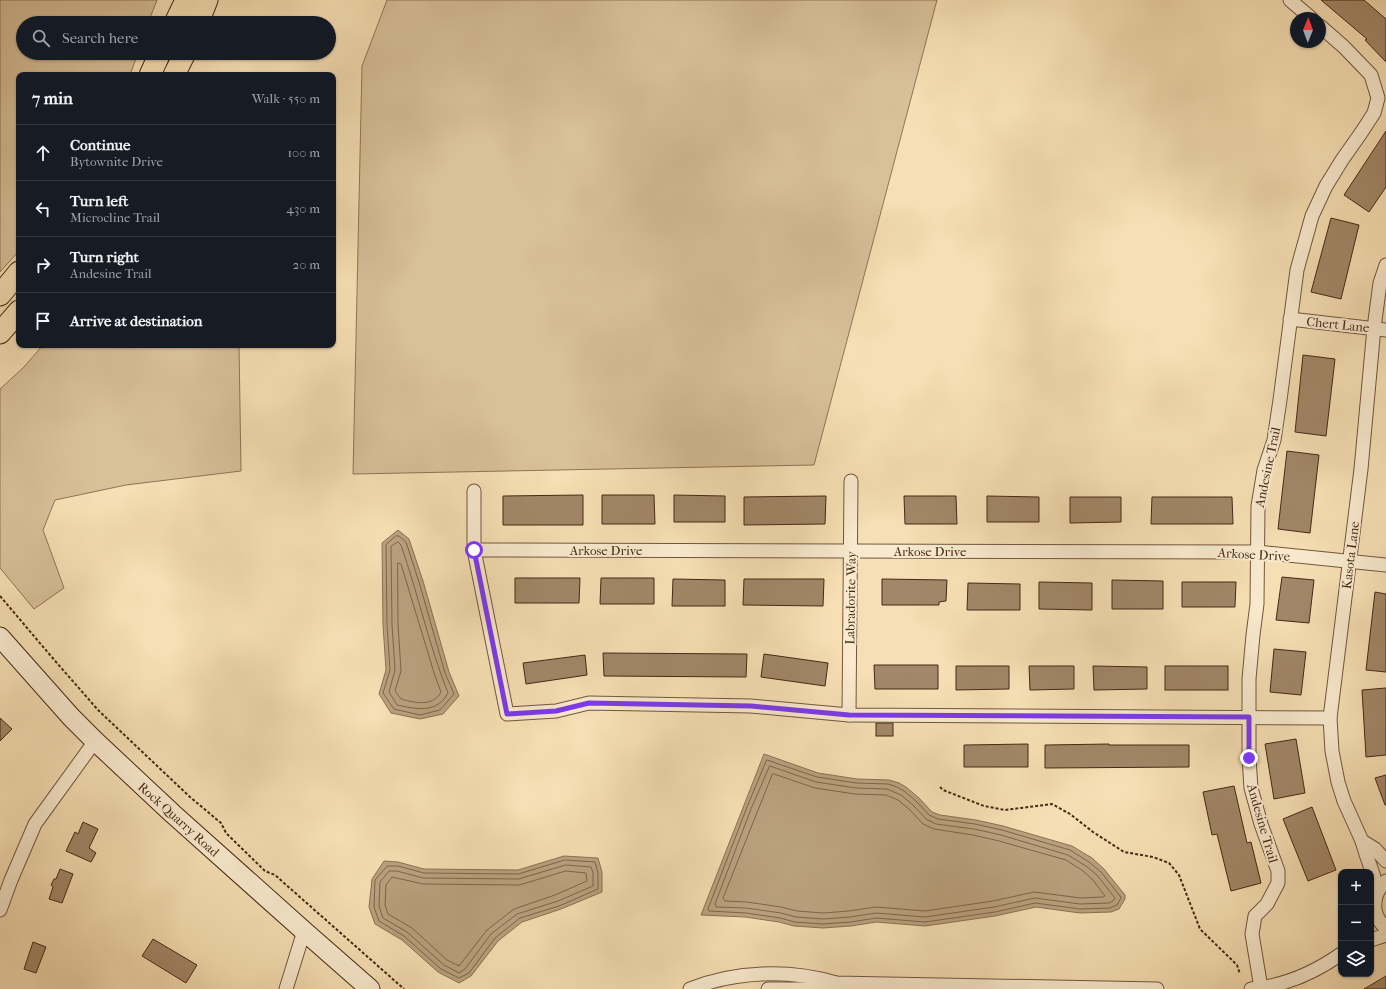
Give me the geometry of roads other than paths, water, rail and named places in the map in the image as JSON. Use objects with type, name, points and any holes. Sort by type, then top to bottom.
[{"type":"main road","points":[[178,16],[186,0]]},
{"type":"main road","points":[[201,16],[207,0]]},
{"type":"main road","points":[[151,72],[157,60]]},
{"type":"main road","points":[[176,72],[182,60]]},
{"type":"main road","points":[[0,295],[16,276]]},
{"type":"main road","points":[[0,333],[16,314]]},
{"type":"main road","name":"Rock Quarry Road","points":[[0,637],[71,717],[95,741],[173,814],[370,989]]},
{"type":"street","points":[[1290,0],[1304,12]]},
{"type":"street","name":"Andesine Trail","points":[[1256,988],[1252,934],[1255,916],[1267,904],[1278,883],[1278,871],[1261,824],[1251,788],[1249,758],[1248,679],[1257,604],[1258,506],[1264,470],[1274,440],[1297,270],[1312,216],[1326,186],[1342,160],[1362,134],[1374,113],[1378,98],[1371,75],[1344,47],[1326,31]]},
{"type":"street","name":"Kasota Lane","points":[[1377,893],[1374,877],[1362,841],[1344,801],[1338,782],[1332,751],[1330,718],[1380,329],[1380,283],[1386,265]]},
{"type":"street","name":"Chert Lane","points":[[1290,319],[1380,329]]},
{"type":"street","name":"Labradorite Way","points":[[849,715],[851,480]]},
{"type":"street","points":[[474,491],[474,550],[507,714],[556,711],[589,703],[751,706],[849,715],[1330,718]]},
{"type":"street","name":"Arkose Drive","points":[[474,550],[1257,552],[1386,565]]},
{"type":"street","points":[[0,910],[35,824],[95,741]]},
{"type":"street","points":[[1362,841],[1375,849],[1386,861]]},
{"type":"street","name":"Kasota Lane","points":[[1374,906],[1377,893],[1386,881]]},
{"type":"street","name":"Kasota Lane","points":[[1374,912],[1386,928]]},
{"type":"street","points":[[286,989],[304,931]]},
{"type":"street","points":[[1374,939],[1386,935]]},
{"type":"street","points":[[1256,988],[1299,977],[1315,970],[1338,956]]},
{"type":"street","points":[[690,989],[721,979],[754,974],[819,978],[836,983],[1000,988],[1157,989]]},
{"type":"street","points":[[768,989],[819,989],[836,983]]},
{"type":"water","points":[[398,530],[409,539],[423,581],[449,672],[459,696],[443,714],[420,719],[391,713],[379,694],[386,670],[383,625],[382,543]]},
{"type":"water","points":[[764,754],[818,773],[857,779],[889,780],[906,787],[932,812],[940,815],[976,820],[1003,826],[1072,846],[1092,858],[1104,869],[1125,895],[1125,899],[1119,909],[1111,912],[1080,913],[1036,907],[995,916],[925,926],[876,922],[823,928],[794,926],[779,922],[745,917],[701,915]]},
{"type":"water","points":[[564,856],[598,858],[602,872],[602,892],[561,909],[522,922],[498,941],[471,976],[459,983],[438,972],[402,940],[375,924],[369,907],[372,879],[384,861],[398,862],[424,869],[518,870]]}]
